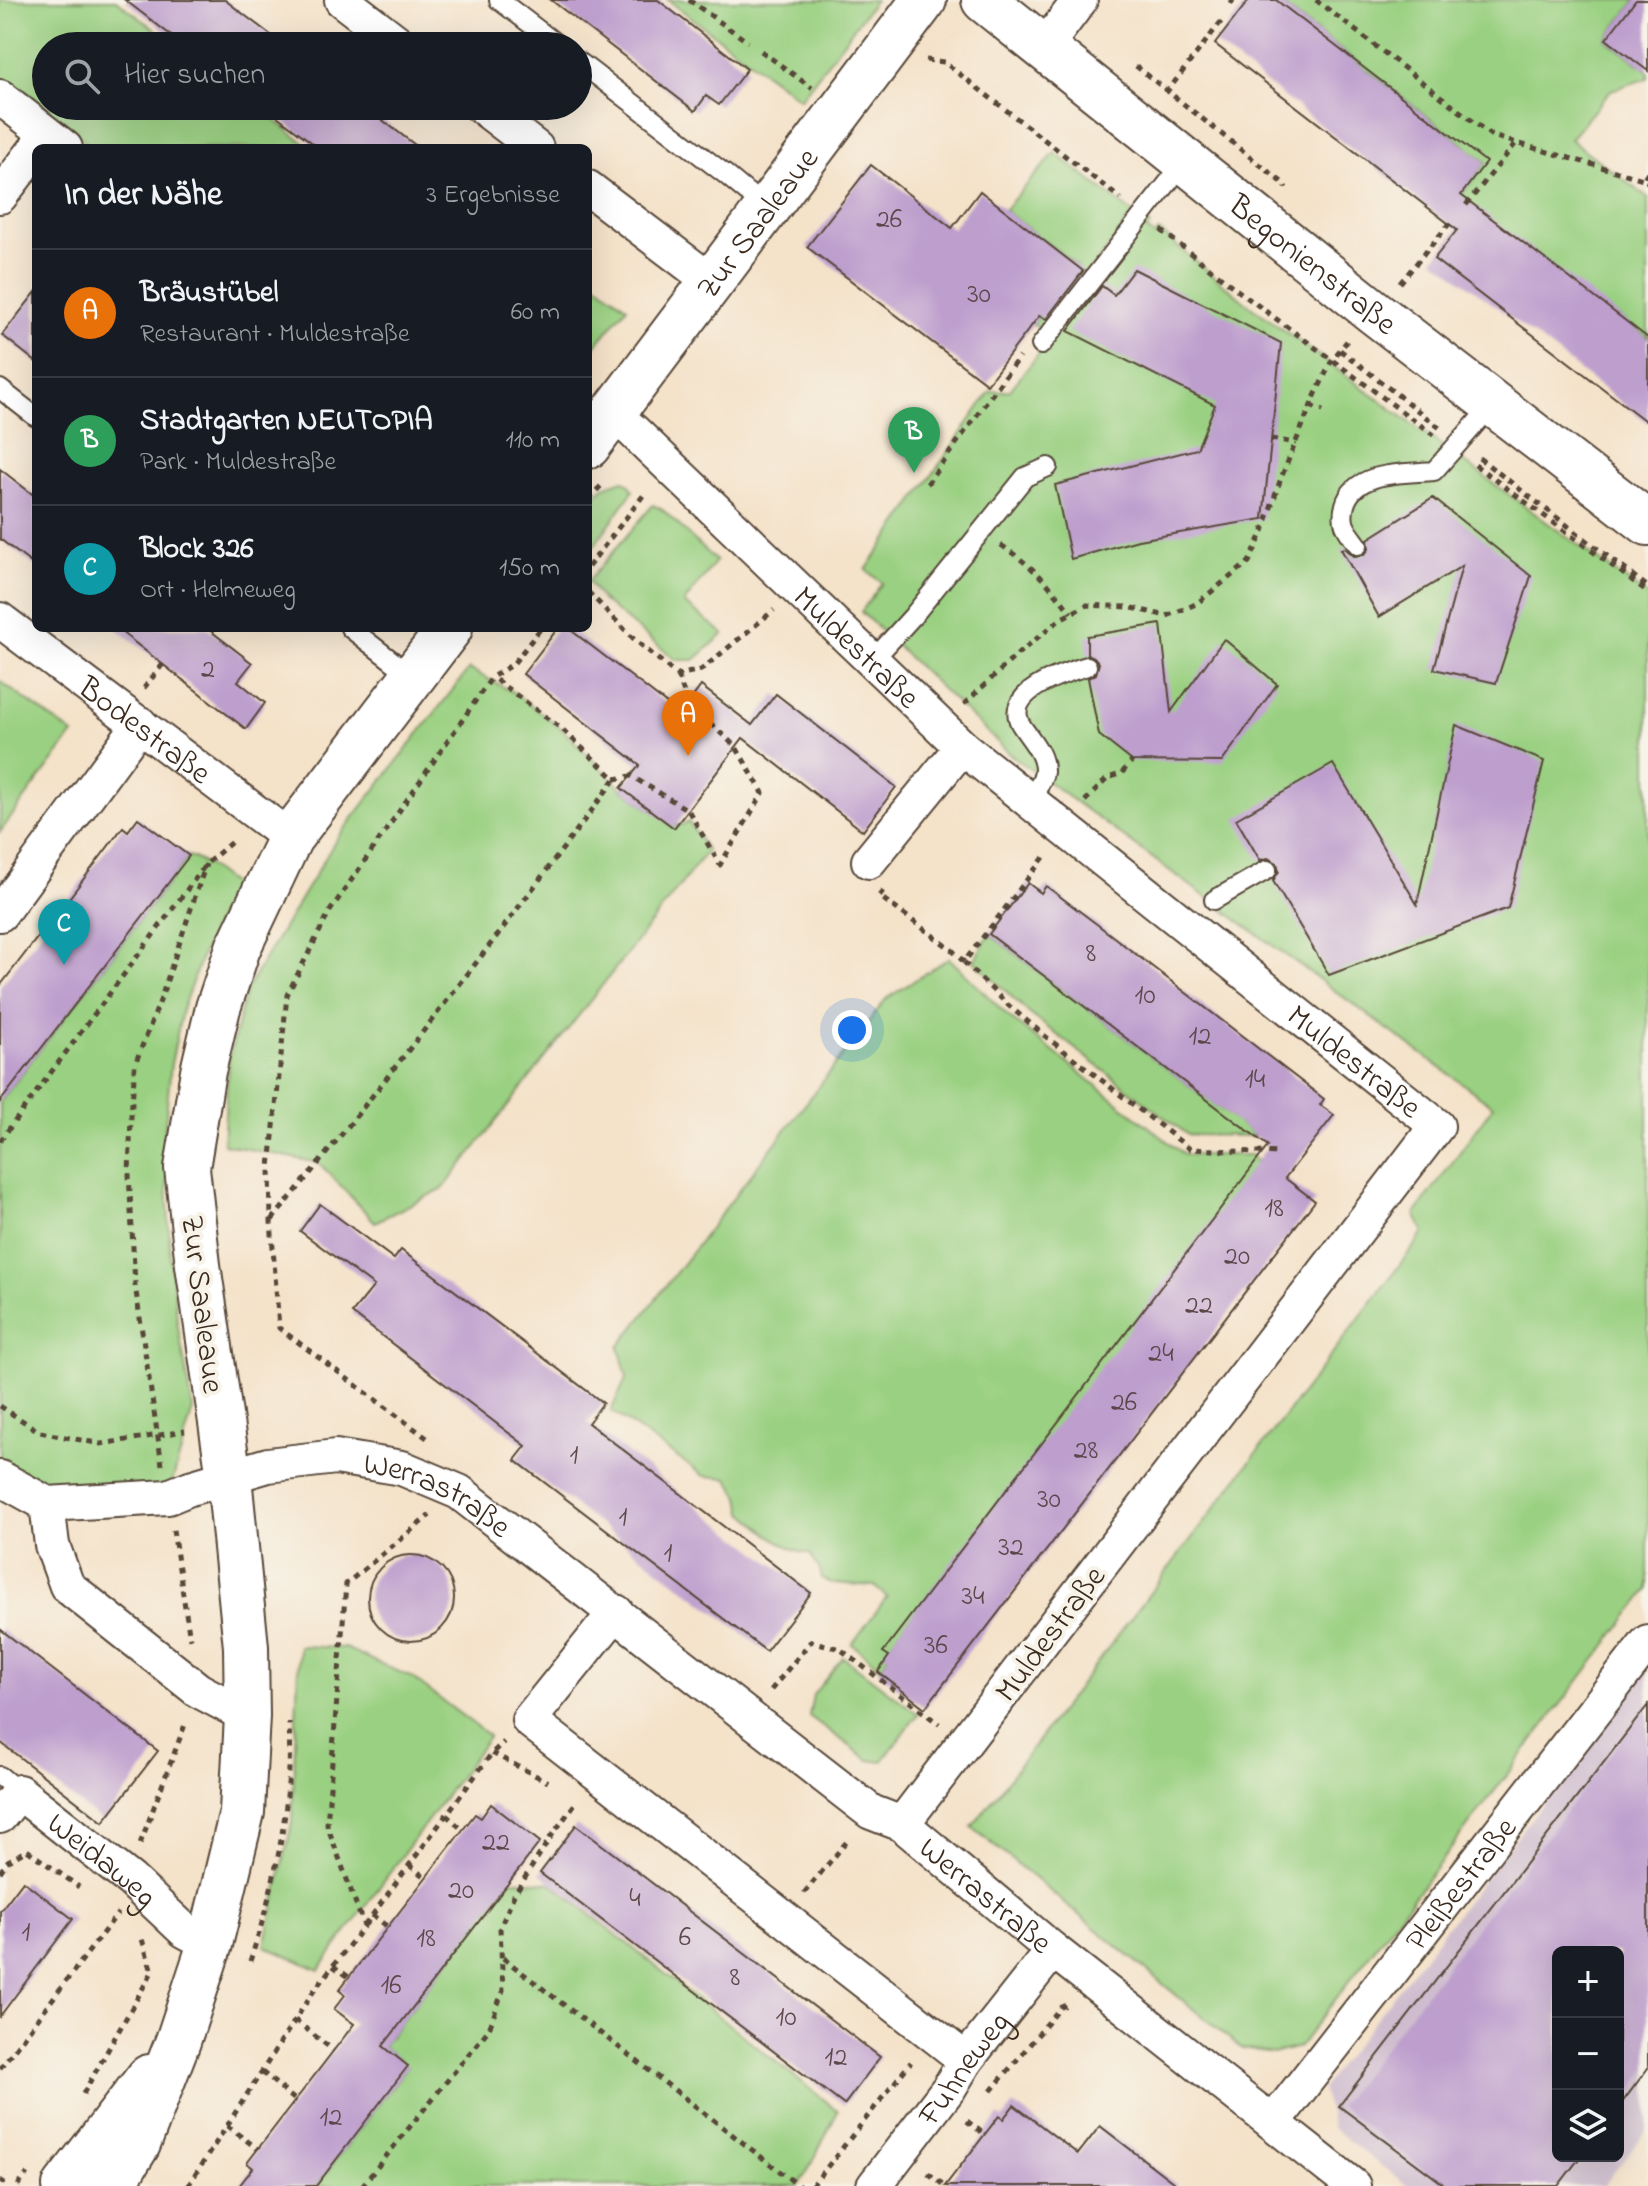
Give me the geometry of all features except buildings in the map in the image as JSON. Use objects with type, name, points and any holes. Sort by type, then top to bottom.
[{"type":"street","points":[[342,0],[384,32]]},
{"type":"street","name":"Zur Saaleaue","points":[[602,447],[712,282],[924,0]]},
{"type":"street","name":"Begonienstraße","points":[[984,0],[1374,312],[1648,523]]},
{"type":"street","points":[[1044,48],[1080,0]]},
{"type":"street","points":[[0,97],[45,144]]},
{"type":"street","points":[[499,120],[531,144]]},
{"type":"street","points":[[0,196],[32,161]]},
{"type":"street","points":[[592,191],[712,282]]},
{"type":"street","name":"Muldestraße","points":[[602,447],[641,438],[962,747],[1437,1126],[886,1818]]},
{"type":"street","name":"Bodestraße","points":[[0,620],[275,827]]},
{"type":"street","name":"Zur Saaleaue","points":[[112,2186],[138,2144],[178,2041],[210,1944],[268,1717],[246,1647],[229,1477],[187,1168],[203,1071],[218,1008],[275,827],[413,677],[447,632]]},
{"type":"street","points":[[0,914],[140,724]]},
{"type":"street","points":[[878,872],[962,747]]},
{"type":"street","name":"Werrastraße","points":[[47,1504],[168,1497],[268,1465],[336,1457],[402,1468],[459,1492],[886,1818],[1353,2186]]},
{"type":"street","points":[[0,1478],[47,1504],[52,1545],[67,1586],[198,1690],[268,1717]]},
{"type":"street","points":[[616,1612],[529,1720],[966,2060]]},
{"type":"street","name":"Pleißestraße","points":[[1273,2123],[1648,1642]]},
{"type":"street","name":"Weidaweg","points":[[6,1795],[131,1880],[184,1930],[210,1944]]},
{"type":"street","name":"Fuhneweg","points":[[874,2186],[949,2088],[966,2060],[1053,1950]]},
{"type":"street","name":"Zur Saaleaue","points":[[46,2180],[178,2041]]},
{"type":"lane","points":[[499,0],[541,32]]},
{"type":"lane","points":[[592,72],[767,209]]},
{"type":"lane","points":[[1041,345],[1185,161]]},
{"type":"lane","points":[[0,389],[32,414]]},
{"type":"lane","points":[[1358,545],[1346,529],[1342,517],[1347,499],[1359,483],[1382,476],[1434,471],[1493,404]]},
{"type":"lane","points":[[873,660],[913,616],[1025,477],[1048,467]]},
{"type":"lane","points":[[355,632],[413,677]]},
{"type":"lane","points":[[1031,800],[1044,772],[1038,748],[1020,725],[1018,708],[1022,697],[1054,677],[1087,666]]},
{"type":"lane","points":[[1214,900],[1267,870]]},
{"type":"path","points":[[689,0],[748,42]]},
{"type":"path","points":[[1316,0],[1492,136],[1646,180],[1648,172]]},
{"type":"path","points":[[1140,126],[1224,18]]},
{"type":"path","points":[[761,51],[823,95]]},
{"type":"path","points":[[913,59],[944,62],[1241,293],[1456,446],[1648,589]]},
{"type":"path","points":[[1466,205],[1517,142]]},
{"type":"path","points":[[1393,290],[1449,224]]},
{"type":"path","points":[[956,711],[1020,652],[1071,613],[1087,605],[1128,607],[1167,616],[1196,604],[1249,562],[1310,406],[1332,360],[1355,331]]},
{"type":"path","points":[[927,484],[1032,339],[1041,345]]},
{"type":"path","points":[[1340,350],[1456,446]]},
{"type":"path","points":[[1310,406],[1323,411]]},
{"type":"path","points":[[1271,439],[1296,443]]},
{"type":"path","points":[[592,484],[602,447]]},
{"type":"path","points":[[592,562],[651,486]]},
{"type":"path","points":[[982,531],[1029,564],[1071,613]]},
{"type":"path","points":[[271,1221],[533,890],[615,779],[631,776],[688,810],[720,865],[763,793],[736,747],[688,703],[677,675],[634,639],[592,596]]},
{"type":"path","points":[[677,675],[701,670],[774,610],[764,599]]},
{"type":"path","points":[[434,1444],[279,1328],[270,1167],[287,995],[330,911],[492,677],[513,664],[538,632]]},
{"type":"path","points":[[152,679],[163,664]]},
{"type":"path","points":[[492,677],[562,729],[615,779]]},
{"type":"path","points":[[1063,826],[1095,789],[1108,778],[1121,774],[1132,761]]},
{"type":"path","points":[[0,1141],[206,864],[275,827]]},
{"type":"path","points":[[964,962],[1046,854],[1056,861]]},
{"type":"path","points":[[878,872],[879,896],[951,949],[1045,1036],[1190,1149],[1279,1153]]},
{"type":"path","points":[[0,1406],[40,1432],[101,1444],[195,1429],[219,1418]]},
{"type":"path","points":[[364,1926],[327,1825],[346,1584],[459,1492]]},
{"type":"path","points":[[770,1691],[811,1641],[840,1649],[949,1732]]},
{"type":"path","points":[[138,1848],[198,1690]]},
{"type":"path","points":[[248,1966],[258,1938],[285,1822],[268,1717]]},
{"type":"path","points":[[190,2185],[333,1966],[492,1753],[529,1720]]},
{"type":"path","points":[[492,1753],[555,1785]]},
{"type":"path","points":[[362,2186],[489,2029],[503,1990],[500,1928],[514,1895],[580,1798],[567,1792]]},
{"type":"path","points":[[446,1815],[463,1830]]},
{"type":"path","points":[[783,1918],[886,1818]]},
{"type":"path","points":[[0,1872],[8,1861],[27,1850],[91,1896]]},
{"type":"path","points":[[409,1865],[426,1878]]},
{"type":"path","points":[[0,2068],[123,1907]]},
{"type":"path","points":[[117,1914],[125,1923]]},
{"type":"path","points":[[372,1915],[388,1927]]},
{"type":"path","points":[[78,2101],[152,1972],[142,1939],[133,1931]]},
{"type":"path","points":[[502,1958],[799,2186]]},
{"type":"path","points":[[333,1966],[349,1977]]},
{"type":"path","points":[[986,2097],[1061,2007],[1069,2004],[1078,2008]]},
{"type":"path","points":[[295,2020],[333,2050]]},
{"type":"path","points":[[812,2186],[913,2060]]},
{"type":"path","points":[[262,2071],[295,2100]]},
{"type":"path","points":[[959,2132],[972,2115]]},
{"type":"path","points":[[967,2121],[984,2134]]},
{"type":"path","points":[[227,2126],[258,2149]]},
{"type":"path","points":[[922,2179],[935,2162]]},
{"type":"path","points":[[927,2172],[945,2186]]},
{"type":"path","points":[[0,2180],[9,2186]]},
{"type":"path","points":[[18,2186],[46,2180]]},
{"type":"shaded area","points":[[1648,1668],[1648,2129],[1624,2159],[1624,1946],[1552,1946],[1552,2162],[1622,2162],[1603,2186],[1408,2186],[1333,2129],[1322,2088]]},
{"type":"green space","points":[[0,0],[116,0],[158,32],[32,32],[32,103],[0,80]]},
{"type":"green space","points":[[668,0],[875,0],[800,99]]},
{"type":"green space","points":[[1276,0],[1636,0],[1606,39],[1648,71],[1648,78],[1611,90],[1570,139],[1648,198],[1648,338],[1458,199],[1486,162]]},
{"type":"green space","points":[[55,120],[274,120],[306,144],[88,144]]},
{"type":"green space","points":[[1055,153],[1134,214],[1043,331],[1033,324],[1078,267],[1004,210]]},
{"type":"green space","points":[[1145,220],[1150,225],[1147,230],[1155,236],[1159,231],[1245,302],[1648,596],[1648,1590],[1299,2047],[1273,2054],[1242,2049],[972,1827],[1424,1233],[1415,1214],[1493,1106],[1011,755],[861,612],[882,583],[866,570],[990,392],[1010,390]]},
{"type":"green space","points":[[592,280],[627,307],[592,350]]},
{"type":"green space","points":[[623,480],[633,491],[592,548],[592,501],[603,487]]},
{"type":"green space","points":[[653,505],[663,510],[716,561],[684,603],[724,634],[694,660],[676,660],[603,601],[592,586],[592,576]]},
{"type":"green space","points":[[469,669],[513,692],[562,729],[621,788],[674,827],[689,822],[707,851],[444,1188],[375,1222],[319,1163],[223,1144],[229,1058],[246,990],[336,840]]},
{"type":"green space","points":[[0,681],[73,734],[0,832]]},
{"type":"green space","points":[[189,856],[206,864],[232,884],[182,1010],[171,1064],[165,1125],[170,1254],[178,1327],[193,1409],[168,1497],[47,1504],[0,1478],[0,1102]]},
{"type":"green space","points":[[989,934],[1256,1136],[1188,1135],[1030,1014],[974,961]]},
{"type":"green space","points":[[949,958],[1009,1017],[1185,1155],[1251,1155],[1259,1164],[884,1652],[889,1656],[881,1668],[852,1644],[887,1597],[874,1586],[831,1583],[822,1579],[810,1554],[782,1543],[743,1512],[740,1497],[728,1478],[704,1476],[611,1411],[627,1377],[619,1347],[886,999]]},
{"type":"green space","points":[[299,1646],[345,1648],[411,1677],[489,1736],[319,1970],[265,1946],[292,1823]]},
{"type":"green space","points":[[843,1657],[918,1714],[882,1762],[869,1760],[809,1716],[813,1695]]},
{"type":"green space","points":[[510,1880],[551,1883],[838,2111],[797,2186],[316,2186],[407,2067],[383,2046]]},
{"type":"place","name":"Stadtgarten NEUTOPIA","points":[[914,473]]},
{"type":"place","name":"Bräustübel","points":[[688,756]]},
{"type":"place","name":"Block 326","points":[[64,965]]}]
